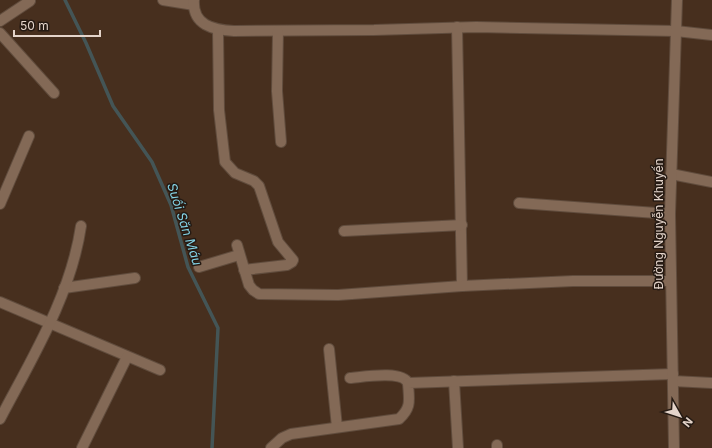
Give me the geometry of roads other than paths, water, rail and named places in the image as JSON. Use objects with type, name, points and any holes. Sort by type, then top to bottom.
[{"type":"street","points":[[163,0],[194,3],[196,16],[201,22],[218,30],[234,32],[457,28],[676,31],[712,35]]},
{"type":"street","name":"Đường Nguyễn Khuyến","points":[[674,448],[670,214],[677,0]]},
{"type":"street","points":[[0,21],[30,1]]},
{"type":"street","points":[[457,28],[462,286]]},
{"type":"street","points":[[218,30],[219,110],[225,162],[235,174],[254,181],[259,186],[278,242],[293,260],[287,265],[244,270]]},
{"type":"street","points":[[278,31],[277,91],[281,142]]},
{"type":"street","points":[[0,33],[54,93]]},
{"type":"street","points":[[0,204],[29,136]]},
{"type":"street","points":[[671,174],[712,182]]},
{"type":"street","points":[[519,204],[670,214]]},
{"type":"street","points":[[344,231],[462,225]]},
{"type":"street","points":[[0,420],[50,323],[78,249],[81,226]]},
{"type":"street","points":[[199,267],[238,250],[248,285],[259,294],[338,295],[462,286],[573,281],[671,281]]},
{"type":"street","points":[[64,288],[135,278]]},
{"type":"street","points":[[0,302],[160,370]]},
{"type":"street","points":[[329,349],[336,427]]},
{"type":"street","points":[[82,448],[127,357]]},
{"type":"street","points":[[272,448],[282,438],[291,434],[400,419],[406,413],[410,405],[408,384],[402,377],[392,375],[350,378]]},
{"type":"street","points":[[408,384],[454,381],[673,377],[712,383]]},
{"type":"street","points":[[454,381],[458,448]]},
{"type":"waterway","name":"Suối Săn Máu","points":[[65,0],[86,43],[113,106],[152,162],[171,205],[188,267],[218,328],[212,448]]}]
